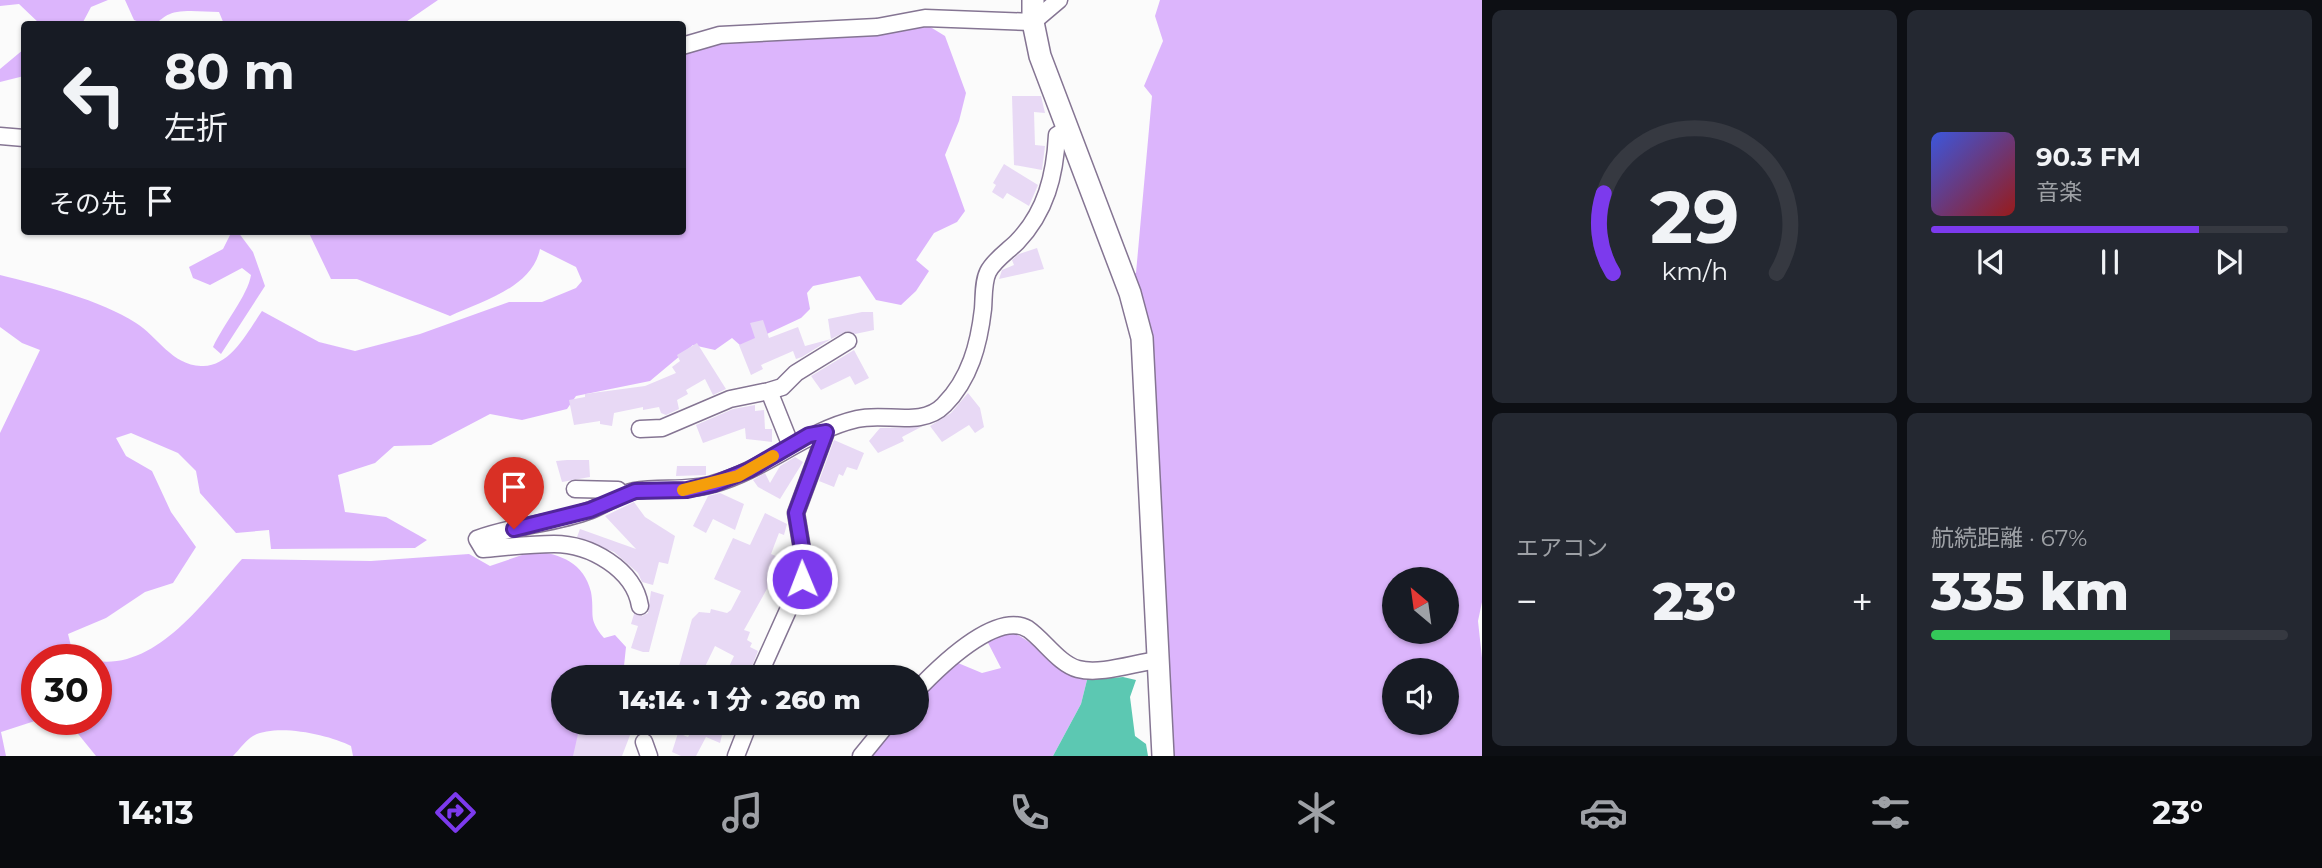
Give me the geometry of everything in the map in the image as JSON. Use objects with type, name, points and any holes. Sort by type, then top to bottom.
[{"type":"street","points":[[1033,0],[1033,22],[1040,56],[1130,293],[1142,338],[1163,756]]},
{"type":"street","points":[[686,45],[720,35],[877,27],[925,18],[1033,22],[1059,0]]},
{"type":"street","points":[[640,606],[638,589],[626,573],[598,557],[556,543],[483,549],[477,539],[590,510],[635,491],[687,490],[714,484],[749,470],[809,435],[826,432],[859,418],[931,415],[944,405],[972,363],[980,334],[986,276],[992,266],[1018,240],[1042,206],[1052,178],[1057,135],[1066,130]]},
{"type":"street","points":[[0,136],[21,138]]},
{"type":"street","points":[[640,429],[662,428],[730,399],[782,387],[796,373],[848,341]]},
{"type":"street","points":[[769,391],[791,446]]},
{"type":"street","points":[[763,665],[802,579],[804,561],[796,513],[826,432]]},
{"type":"street","points":[[575,489],[618,490],[619,496]]},
{"type":"street","points":[[929,678],[980,637],[1012,623],[1027,629],[1074,668],[1087,671],[1158,660]]},
{"type":"street","points":[[736,756],[744,735]]},
{"type":"street","points":[[861,756],[878,735]]},
{"type":"shaded area","points":[[0,0],[108,0],[91,7],[84,21],[37,21],[19,4],[0,6]]},
{"type":"shaded area","points":[[125,0],[438,0],[407,21],[223,21],[219,12],[193,11],[170,14],[158,21],[134,20]]},
{"type":"shaded area","points":[[1160,0],[1482,0],[1482,602],[1478,621],[1482,658],[1482,756],[1168,756],[1129,274],[1136,273],[1152,96],[1144,86],[1163,41],[1155,16]]},
{"type":"shaded area","points":[[927,25],[945,36],[966,93],[959,121],[945,155],[965,211],[957,222],[934,233],[916,260],[929,271],[916,291],[901,305],[876,300],[860,276],[813,286],[807,293],[810,309],[801,318],[741,346],[732,338],[715,350],[693,345],[650,381],[576,396],[567,409],[522,420],[490,414],[431,445],[394,446],[375,463],[338,475],[345,512],[386,517],[427,540],[415,548],[271,549],[269,530],[236,533],[200,493],[196,471],[178,453],[131,433],[116,438],[126,456],[152,471],[171,512],[196,547],[173,583],[145,592],[106,618],[68,634],[70,644],[21,644],[21,726],[1,732],[6,756],[0,756],[0,433],[40,350],[22,343],[0,327],[0,275],[34,283],[106,307],[136,323],[173,356],[201,366],[211,365],[229,355],[262,311],[319,342],[355,351],[420,334],[509,302],[542,302],[576,288],[582,281],[576,267],[540,249],[527,274],[504,292],[450,316],[357,279],[331,279],[310,235],[686,235],[686,49],[723,39]]},
{"type":"shaded area","points":[[21,52],[21,77],[0,82],[0,69]]},
{"type":"shaded area","points":[[230,235],[240,235],[253,252],[265,286],[221,354],[213,347],[245,292],[251,275],[242,268],[210,285],[193,278],[189,267],[223,249]]},
{"type":"shaded area","points":[[534,551],[570,562],[588,582],[593,621],[599,631],[604,638],[615,635],[626,647],[624,665],[551,665],[551,735],[584,735],[574,756],[353,756],[351,746],[330,738],[303,732],[275,731],[253,736],[233,756],[96,756],[79,735],[112,735],[112,661],[139,654],[160,643],[196,611],[242,559],[371,561],[469,554],[490,566]]},
{"type":"shaded area","points":[[1003,630],[1014,634],[1025,639],[1064,670],[1087,680],[1081,704],[1053,756],[866,756],[884,735],[929,735],[929,686],[958,663],[982,673],[1001,668],[986,639]]},
{"type":"shaded area","points":[[1123,677],[1136,680],[1130,697],[1135,736],[1146,744],[1148,756],[1053,756],[1081,704],[1087,680]]},
{"type":"building","points":[[1012,96],[1041,96],[1045,113],[1034,112],[1035,145],[1045,146],[1042,170],[1014,165]]},
{"type":"building","points":[[1004,164],[1038,185],[1029,206],[1007,193],[1003,199],[992,192],[996,185],[993,183]]},
{"type":"building","points":[[1037,248],[1044,269],[999,279],[1002,270],[1014,265],[1012,260],[1019,254]]},
{"type":"building","points":[[873,312],[874,330],[855,334],[847,331],[831,339],[828,319]]},
{"type":"building","points":[[763,320],[769,338],[798,327],[805,346],[831,339],[802,357],[796,359],[793,351],[761,365],[763,369],[751,375],[739,345],[755,338],[750,323]]},
{"type":"building","points":[[697,343],[726,389],[713,395],[705,379],[686,390],[688,394],[677,400],[679,409],[666,415],[661,413],[659,407],[643,410],[643,407],[614,413],[612,426],[600,424],[600,421],[574,425],[569,400],[585,397],[585,394],[645,386],[676,373],[672,367],[680,361],[677,355]]},
{"type":"building","points":[[854,350],[869,378],[855,385],[850,376],[821,390],[811,376]]},
{"type":"building","points":[[968,393],[980,408],[984,427],[975,433],[969,425],[942,442],[930,426],[951,413]]},
{"type":"building","points":[[755,405],[755,411],[764,410],[765,429],[772,429],[772,442],[746,439],[745,428],[703,443],[696,425],[733,409]]},
{"type":"building","points":[[921,427],[902,437],[904,441],[878,453],[869,441],[880,428]]},
{"type":"building","points":[[834,440],[864,453],[857,470],[847,467],[843,476],[839,474],[834,487],[819,481]]},
{"type":"building","points":[[795,457],[803,462],[780,499],[758,487],[753,480],[765,473],[770,483],[780,466]]},
{"type":"building","points":[[589,460],[590,477],[562,482],[556,461]]},
{"type":"building","points":[[677,466],[706,466],[706,475],[676,476]]},
{"type":"building","points":[[720,493],[744,504],[735,530],[713,519],[706,533],[693,526],[708,496]]},
{"type":"building","points":[[634,502],[645,517],[675,536],[668,564],[659,562],[653,585],[642,582],[638,573],[614,552],[577,537],[580,529],[636,549],[605,516]]},
{"type":"building","points":[[765,513],[787,524],[784,535],[779,533],[771,554],[780,558],[776,568],[791,574],[782,595],[768,587],[744,630],[750,632],[747,640],[752,643],[750,647],[758,651],[753,665],[730,665],[734,656],[715,646],[706,665],[679,665],[692,619],[699,612],[710,613],[711,609],[727,613],[741,591],[714,579],[733,538],[750,545]]},
{"type":"building","points":[[651,591],[664,595],[649,652],[643,652],[631,648],[638,626],[631,624],[634,614],[642,616],[648,613]]},
{"type":"building","points":[[578,735],[630,735],[622,756],[573,756]]},
{"type":"building","points":[[677,735],[722,735],[720,743],[706,737],[696,756],[681,756],[672,752]]},
{"type":"slow traffic","points":[[683,490],[738,476],[773,456]]},
{"type":"route","points":[[514,529],[590,510],[635,491],[687,490],[714,484],[738,476],[809,435],[826,432],[796,513],[804,561],[802,579]]}]
